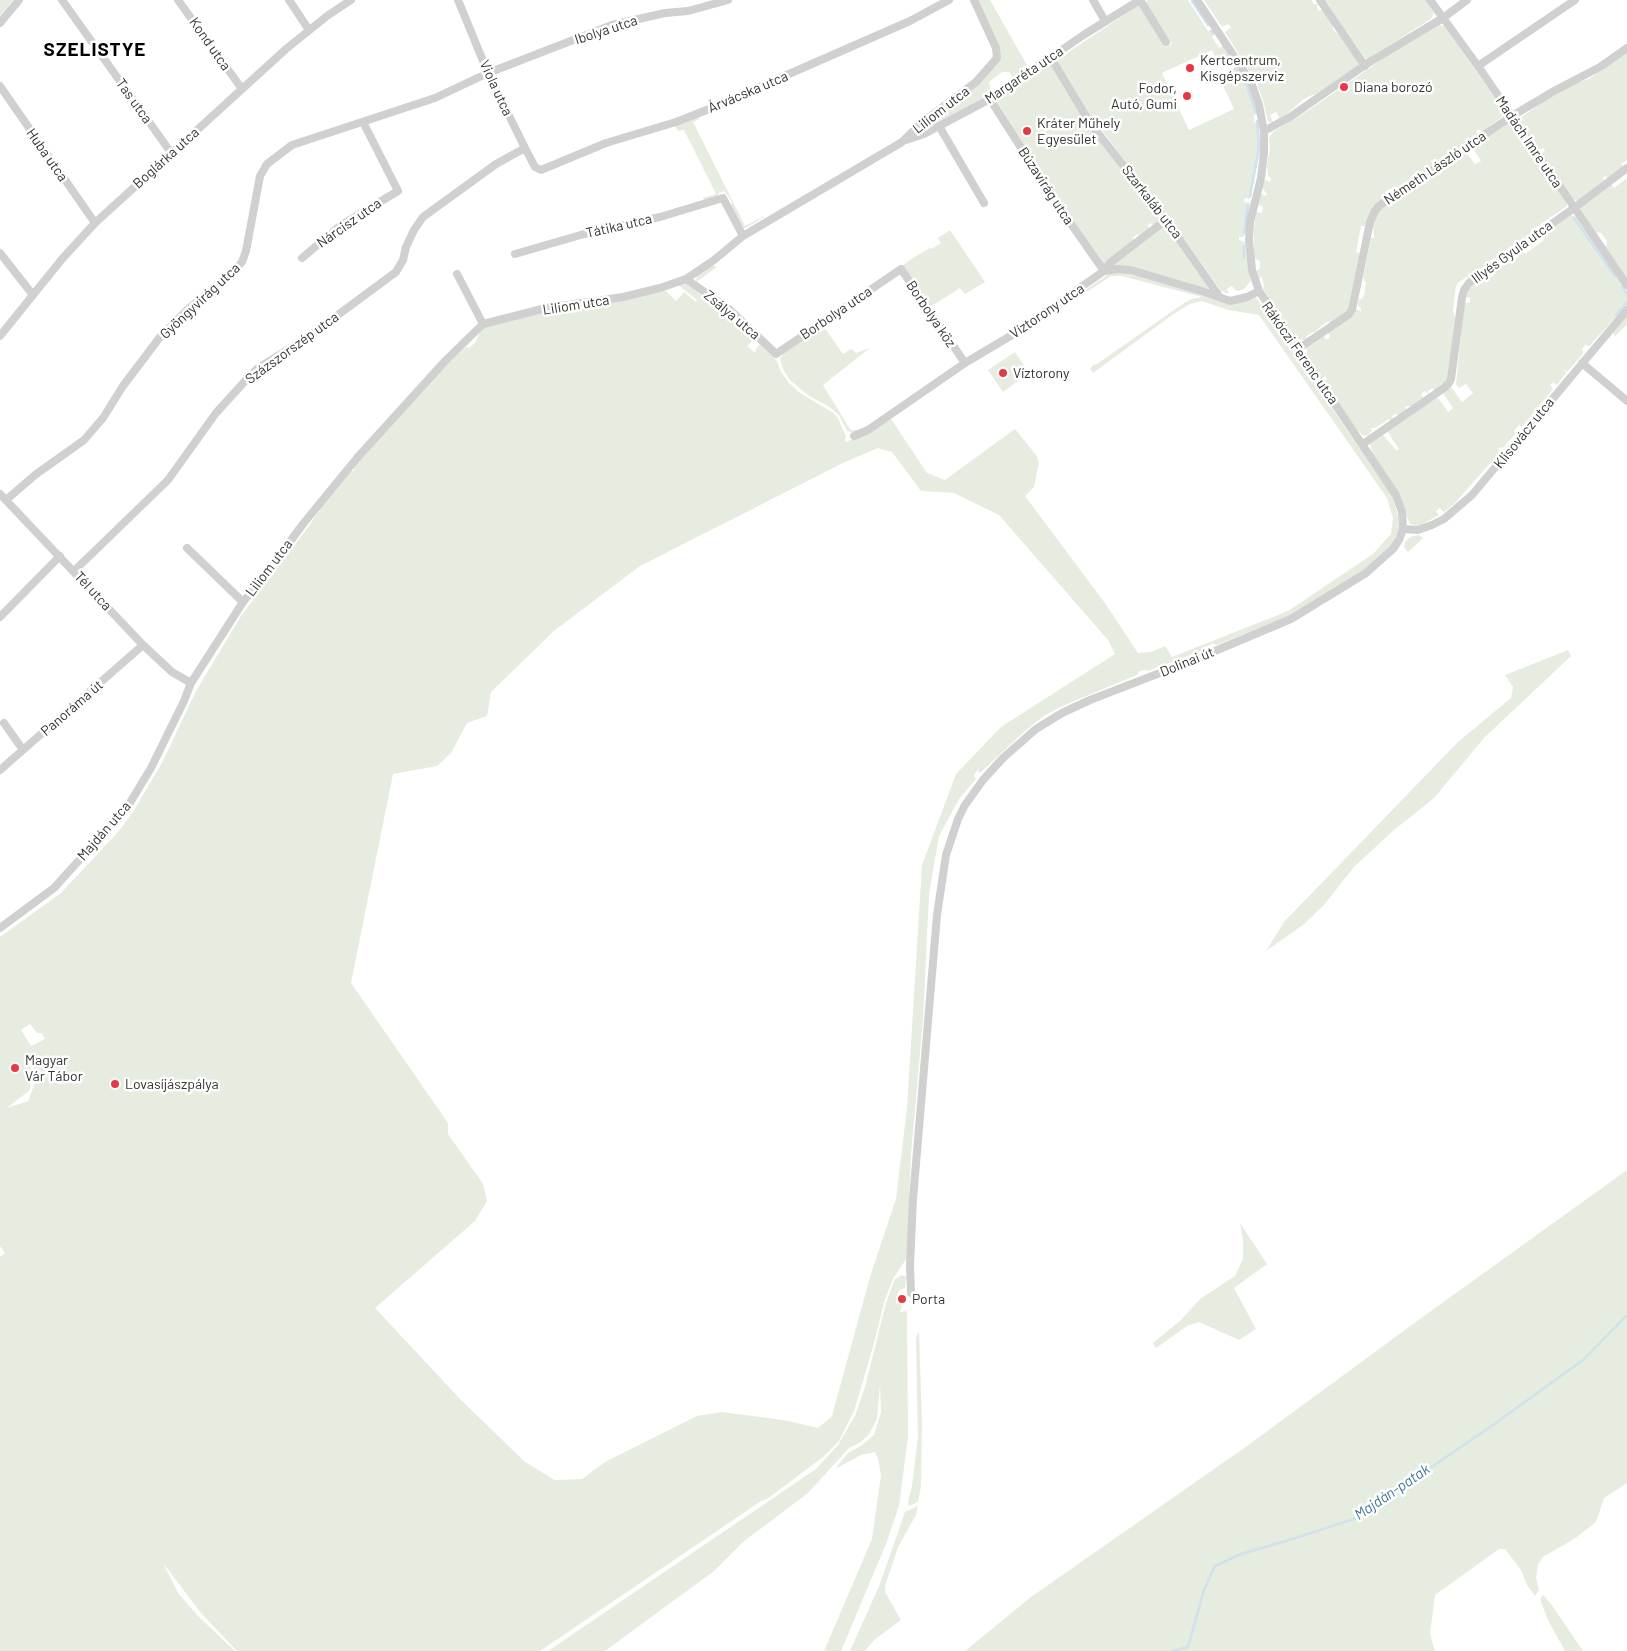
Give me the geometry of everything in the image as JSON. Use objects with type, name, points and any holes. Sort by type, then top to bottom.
[{"type":"street","points":[[0,23],[19,0]]},
{"type":"street","name":"Tas utca","points":[[62,0],[172,154]]},
{"type":"street","name":"Kond utca","points":[[178,0],[242,88]]},
{"type":"street","points":[[289,0],[309,30]]},
{"type":"street","name":"Boglárka utca","points":[[0,336],[62,259],[95,223],[242,88],[309,30],[351,0]]},
{"type":"street","name":"Viola utca","points":[[458,0],[488,73],[524,148],[535,167],[541,170]]},
{"type":"street","name":"Ibolya utca","points":[[488,73],[612,25],[665,13],[688,11],[728,0]]},
{"type":"street","name":"Árvácska utca","points":[[541,170],[606,143],[676,122],[709,109],[902,25],[949,0]]},
{"type":"street","name":"Liliom utca","points":[[190,683],[243,602],[263,578],[298,529],[357,458],[446,360],[483,324],[546,308],[623,297],[660,288],[686,279],[714,260],[743,236],[902,142],[918,125],[976,82],[995,61],[998,53],[974,0]]},
{"type":"street","points":[[1093,0],[1106,20]]},
{"type":"street","points":[[1140,0],[1166,42]]},
{"type":"street","name":"Margaréta utca","points":[[902,142],[924,134],[990,99],[1106,20],[1140,0]]},
{"type":"street","name":"Rákóczi Ferenc utca","points":[[1197,0],[1251,82],[1259,105],[1264,131],[1264,153],[1261,178],[1250,222],[1249,240],[1252,270],[1259,291],[1272,314],[1298,349],[1396,495],[1402,512],[1403,529]]},
{"type":"street","points":[[1320,0],[1365,66]]},
{"type":"street","name":"Madách Imre utca","points":[[1430,0],[1478,66],[1627,285]]},
{"type":"street","points":[[1264,131],[1290,117],[1468,0]]},
{"type":"street","points":[[1478,66],[1575,0]]},
{"type":"street","name":"Németh László utca","points":[[1298,349],[1348,315],[1352,310],[1370,222],[1376,209],[1512,116],[1600,67],[1627,48]]},
{"type":"street","name":"Szarkaláb utca","points":[[1051,58],[1090,123],[1166,220],[1219,296]]},
{"type":"street","name":"Gyöngyvirág utca","points":[[6,500],[35,475],[84,440],[111,407],[123,386],[160,337],[187,310],[242,262],[246,251],[260,176],[267,164],[292,145],[435,98],[488,73]]},
{"type":"street","name":"Huba utca","points":[[0,86],[95,223]]},
{"type":"street","name":"Búzavirág utca","points":[[990,99],[1055,201],[1104,271]]},
{"type":"street","name":"Nárcisz utca","points":[[302,258],[340,226],[398,191],[363,122]]},
{"type":"street","points":[[939,126],[984,203]]},
{"type":"street","name":"Százszorszép utca","points":[[74,571],[162,486],[216,413],[246,380],[258,369],[308,337],[396,272],[403,260],[414,230],[423,217],[496,164],[524,148]]},
{"type":"street","name":"Illyés Gyula utca","points":[[1363,444],[1449,383],[1462,297],[1467,285],[1627,168]]},
{"type":"street","name":"Tátika utca","points":[[516,254],[584,234],[660,217],[723,198],[743,236]]},
{"type":"street","name":"Víztorony utca","points":[[854,436],[868,430],[965,363],[1012,335],[1104,271],[1111,262],[1166,220]]},
{"type":"street","points":[[0,253],[33,295]]},
{"type":"street","name":"Borbolya köz","points":[[896,272],[900,269],[965,363]]},
{"type":"street","points":[[1104,271],[1117,269],[1131,270],[1230,301],[1259,291]]},
{"type":"street","name":"Borbolya utca","points":[[776,354],[896,272]]},
{"type":"street","points":[[457,274],[483,324]]},
{"type":"street","name":"Zsálya utca","points":[[686,279],[729,309],[776,354]]},
{"type":"street","name":"Klisovácz utca","points":[[1403,529],[1418,530],[1432,525],[1447,516],[1472,495],[1627,310]]},
{"type":"street","points":[[1582,363],[1627,401]]},
{"type":"street","name":"Tél utca","points":[[0,494],[144,645],[172,672],[190,683]]},
{"type":"street","name":"Dolinai út","points":[[911,1293],[910,1265],[913,1199],[942,870],[950,839],[958,819],[972,796],[983,780],[1003,758],[1036,729],[1062,713],[1090,700],[1196,659],[1290,618],[1366,573],[1393,549],[1403,529]]},
{"type":"street","points":[[187,548],[243,602]]},
{"type":"street","points":[[0,617],[60,556]]},
{"type":"street","name":"Panoráma út","points":[[0,770],[144,645]]},
{"type":"street","name":"Majdán utca","points":[[0,928],[54,888],[128,806],[151,768],[184,701],[190,683]]},
{"type":"street","points":[[4,723],[23,750]]},
{"type":"shaded area","points":[[0,0],[13,0],[0,16]]},
{"type":"shaded area","points":[[976,0],[990,0],[1028,67],[1036,62],[1038,64],[1014,80],[1009,72],[1002,72],[989,82],[991,94],[916,134],[915,132],[999,60]]},
{"type":"shaded area","points":[[1148,0],[1188,0],[1208,31],[1213,30],[1215,34],[1212,37],[1219,48],[1223,46],[1229,57],[1228,62],[1224,66],[1218,64],[1212,50],[1162,73],[1189,130],[1234,109],[1221,81],[1236,66],[1249,89],[1256,109],[1254,123],[1259,120],[1260,153],[1250,199],[1245,198],[1244,202],[1250,203],[1246,233],[1243,237],[1239,237],[1239,240],[1245,242],[1251,281],[1244,289],[1239,291],[1235,290],[1232,286],[1227,289],[1229,294],[1221,291],[1168,216],[1159,207],[1093,118],[1090,119],[1055,61],[1139,5],[1165,47],[1172,44],[1145,3]]},
{"type":"shaded area","points":[[1204,0],[1311,0],[1314,4],[1318,4],[1317,8],[1319,11],[1323,9],[1333,24],[1333,29],[1340,34],[1359,65],[1316,94],[1304,99],[1282,118],[1280,119],[1276,112],[1270,115],[1273,122],[1268,122],[1257,84],[1266,78],[1263,75],[1254,79],[1225,32],[1231,27],[1228,24],[1222,27]]},
{"type":"shaded area","points":[[1324,0],[1427,0],[1434,13],[1431,19],[1367,59]]},
{"type":"shaded area","points":[[1439,25],[1444,26],[1475,69],[1504,112],[1503,116],[1482,132],[1479,129],[1476,131],[1478,135],[1440,160],[1437,161],[1435,159],[1431,161],[1433,164],[1397,189],[1389,189],[1385,192],[1388,195],[1366,226],[1361,226],[1356,252],[1361,254],[1350,306],[1347,312],[1306,336],[1306,338],[1313,335],[1305,340],[1297,339],[1268,298],[1263,288],[1262,277],[1259,278],[1257,271],[1260,268],[1260,261],[1254,257],[1256,212],[1262,213],[1263,207],[1257,204],[1260,193],[1266,196],[1267,194],[1262,188],[1264,181],[1270,182],[1271,178],[1268,176],[1267,164],[1270,150],[1269,138],[1273,132],[1309,110],[1384,58]]},
{"type":"shaded area","points":[[1627,53],[1627,160],[1621,164],[1623,166],[1607,178],[1606,176],[1603,178],[1604,180],[1577,201],[1573,199],[1541,154],[1545,151],[1543,148],[1539,150],[1530,138],[1533,135],[1529,136],[1519,119],[1549,97],[1571,85],[1589,79]]},
{"type":"shaded area","points":[[1052,64],[1162,218],[1155,226],[1150,223],[1148,225],[1149,229],[1140,236],[1138,234],[1133,237],[1134,240],[1104,266],[1058,197],[1056,198],[996,100],[1017,87],[1029,76]]},
{"type":"shaded area","points":[[699,117],[699,119],[693,122],[745,226],[764,216],[746,228],[742,228],[731,206],[732,203],[724,191],[719,193],[717,197],[704,200],[703,198],[716,194],[684,130],[678,131],[675,126]]},
{"type":"shaded area","points":[[1508,122],[1513,125],[1565,200],[1567,206],[1532,230],[1534,234],[1526,238],[1522,237],[1524,239],[1516,242],[1518,244],[1515,242],[1513,244],[1514,247],[1512,246],[1503,252],[1504,254],[1488,262],[1485,266],[1490,264],[1485,267],[1483,266],[1481,270],[1479,268],[1467,276],[1469,278],[1466,277],[1457,284],[1458,287],[1456,285],[1453,311],[1455,318],[1448,377],[1445,382],[1434,391],[1433,388],[1428,391],[1429,394],[1425,391],[1421,394],[1423,398],[1411,406],[1405,406],[1406,410],[1392,416],[1393,419],[1391,421],[1389,419],[1375,428],[1371,428],[1372,431],[1369,435],[1364,436],[1357,430],[1324,382],[1327,379],[1325,376],[1322,378],[1307,356],[1307,348],[1324,336],[1326,340],[1330,337],[1328,332],[1352,316],[1357,309],[1361,312],[1358,304],[1359,299],[1362,299],[1364,295],[1366,283],[1363,278],[1371,238],[1374,238],[1373,224],[1378,212],[1396,197],[1434,172],[1437,176],[1442,173],[1440,169],[1466,152],[1475,164],[1481,161],[1472,147]]},
{"type":"shaded area","points":[[1627,178],[1627,279],[1606,247],[1607,241],[1601,233],[1595,232],[1580,209],[1611,184],[1614,188]]},
{"type":"shaded area","points":[[1571,215],[1575,216],[1627,291],[1627,305],[1589,346],[1585,345],[1582,349],[1582,355],[1567,372],[1563,369],[1566,373],[1557,385],[1553,382],[1550,385],[1553,389],[1522,427],[1519,425],[1514,431],[1516,433],[1504,447],[1498,449],[1500,452],[1454,504],[1444,512],[1440,508],[1436,511],[1439,515],[1423,524],[1418,526],[1410,524],[1401,497],[1373,454],[1370,444],[1383,435],[1397,451],[1399,449],[1387,431],[1389,429],[1436,398],[1439,399],[1448,412],[1453,408],[1443,393],[1451,387],[1462,402],[1473,393],[1466,384],[1459,388],[1456,384],[1464,304],[1470,302],[1470,298],[1466,297],[1468,290],[1474,284],[1476,287],[1478,286],[1475,281],[1478,280],[1481,284],[1487,279],[1485,276],[1489,274],[1491,277],[1495,274],[1494,271],[1507,262],[1509,264],[1519,256],[1518,254],[1523,251],[1525,254],[1544,240],[1542,236]]},
{"type":"shaded area","points":[[1163,225],[1166,229],[1169,228],[1208,287],[1207,289],[1109,267]]},
{"type":"shaded area","points":[[950,230],[985,282],[965,294],[960,288],[930,307],[903,265],[941,243],[938,238]]},
{"type":"shaded area","points":[[711,265],[717,267],[696,282],[697,276]]},
{"type":"shaded area","points":[[1126,272],[1204,294],[1223,302],[1254,296],[1257,298],[1267,316],[1392,495],[1398,516],[1399,530],[1391,547],[1368,567],[1292,615],[1217,645],[1212,644],[1201,651],[1148,671],[1139,671],[1137,675],[1045,715],[981,772],[978,772],[979,769],[975,773],[974,777],[976,779],[959,799],[939,836],[929,894],[923,1020],[911,1154],[907,1258],[894,1277],[885,1299],[854,1411],[839,1441],[823,1457],[767,1499],[761,1501],[540,1651],[237,1651],[201,1613],[163,1563],[178,1593],[199,1617],[235,1651],[0,1651],[0,1257],[5,1253],[0,1246],[0,937],[61,893],[119,831],[133,812],[162,763],[196,691],[241,616],[323,505],[351,471],[354,471],[354,467],[448,362],[466,347],[469,348],[476,342],[484,326],[545,312],[612,302],[646,294],[650,295],[665,290],[676,301],[684,292],[696,302],[697,300],[678,285],[684,282],[723,312],[726,311],[740,324],[754,339],[747,346],[755,353],[760,344],[777,361],[781,372],[800,393],[832,412],[838,418],[846,437],[845,442],[863,436],[891,419],[927,473],[945,480],[1015,429],[1036,455],[1039,462],[1034,487],[1025,496],[1107,606],[1138,653],[1151,652],[1165,646],[1172,657],[1288,611],[1373,554],[1391,534],[1393,518],[1387,498],[1259,315],[1228,310],[1202,301],[1190,304],[1093,373],[1090,369],[1093,365],[1184,303],[1202,297],[1122,276],[1111,276],[1059,310],[1059,308],[1110,273]],"holes":[[[878,448],[892,452],[921,491],[954,493],[999,515],[1108,640],[1115,654],[1001,727],[956,774],[922,865],[907,1108],[896,1199],[870,1277],[832,1416],[818,1428],[783,1420],[722,1412],[697,1416],[605,1462],[582,1479],[555,1480],[525,1462],[461,1400],[375,1308],[475,1221],[487,1201],[483,1184],[448,1134],[448,1123],[351,983],[393,774],[437,766],[451,753],[467,723],[487,716],[491,692],[555,630],[640,566],[843,463]],[[30,1024],[37,1033],[42,1033],[45,1039],[31,1046],[21,1030]],[[31,1052],[35,1083],[28,1101],[7,1108],[30,1090]]]},
{"type":"shaded area","points":[[1627,314],[1627,325],[1614,337],[1613,329]]},
{"type":"shaded area","points":[[822,324],[843,354],[851,349],[856,353],[870,348],[823,385],[851,430],[859,430],[854,433],[847,431],[839,415],[828,406],[809,396],[790,380],[783,369],[780,359],[786,349]]},
{"type":"shaded area","points":[[1015,352],[1025,367],[1018,372],[1022,378],[1003,392],[988,370]]},
{"type":"shaded area","points":[[1419,535],[1423,538],[1408,552],[1404,547],[1405,542],[1410,537]]},
{"type":"shaded area","points":[[1568,650],[1571,656],[1484,738],[1434,798],[1394,830],[1354,867],[1323,906],[1303,925],[1266,951],[1284,922],[1458,742],[1511,698],[1513,687],[1505,675]]},
{"type":"shaded area","points":[[1627,1170],[1627,1483],[1604,1498],[1596,1522],[1574,1539],[1543,1557],[1538,1564],[1536,1578],[1539,1590],[1535,1596],[1527,1585],[1521,1570],[1505,1549],[1499,1549],[1435,1595],[1430,1634],[1435,1651],[965,1651],[1031,1597],[1247,1446]]},
{"type":"shaded area","points":[[1240,1223],[1267,1264],[1234,1288],[1256,1329],[1239,1340],[1199,1322],[1187,1326],[1156,1348],[1153,1343],[1181,1320],[1200,1299],[1235,1276],[1243,1259],[1243,1240]]},
{"type":"shaded area","points":[[902,1275],[906,1277],[905,1288],[897,1294],[896,1303],[902,1305],[900,1313],[907,1312],[908,1437],[899,1506],[886,1544],[841,1651],[824,1651],[872,1539],[881,1475],[875,1452],[861,1455],[835,1469],[848,1453],[874,1435],[881,1412],[880,1384],[877,1419],[869,1434],[861,1442],[849,1448],[808,1493],[743,1542],[714,1571],[605,1651],[548,1651],[816,1469],[838,1445],[855,1416],[865,1387],[886,1303],[895,1279]]},
{"type":"shaded area","points":[[919,1331],[922,1424],[921,1486],[918,1502],[909,1506],[908,1502],[912,1486],[918,1437],[916,1338]]},
{"type":"shaded area","points":[[918,1506],[916,1515],[898,1547],[885,1586],[885,1592],[901,1620],[874,1640],[865,1651],[850,1651],[880,1584],[905,1512]]},
{"type":"shaded area","points":[[1543,1595],[1583,1651],[1565,1651],[1549,1622],[1541,1602]]},
{"type":"waterway","points":[[1192,1],[1208,25]]},
{"type":"waterway","points":[[1235,68],[1247,86],[1256,113]]},
{"type":"waterway","points":[[1250,196],[1259,147],[1257,121]]},
{"type":"waterway","points":[[1244,233],[1248,205]]},
{"type":"waterway","points":[[1574,218],[1615,276]]},
{"type":"waterway","points":[[1244,246],[1244,258]]},
{"type":"waterway","points":[[1622,286],[1627,294]]},
{"type":"waterway","points":[[1616,315],[1627,302]]},
{"type":"waterway","name":"Majdán-patak","points":[[1173,1651],[1188,1647],[1204,1590],[1215,1566],[1241,1554],[1357,1518],[1493,1425],[1583,1360],[1627,1315]]},
{"type":"place","name":"Kertcentrum, Kisgépszerviz","points":[[1190,68]]},
{"type":"place","name":"Diana borozó","points":[[1344,87]]},
{"type":"place","name":"Fodor, Autó, Gumi","points":[[1187,96]]},
{"type":"place","name":"Kráter Műhely Egyesület","points":[[1027,131]]},
{"type":"place","name":"Víztorony","points":[[1003,373]]},
{"type":"place","name":"Magyar Vár Tábor","points":[[15,1068]]},
{"type":"place","name":"Lovasíjászpálya","points":[[115,1084]]},
{"type":"place","name":"Porta","points":[[902,1299]]},
{"type":"district","name":"SZELISTYE","points":[[95,50]]}]
